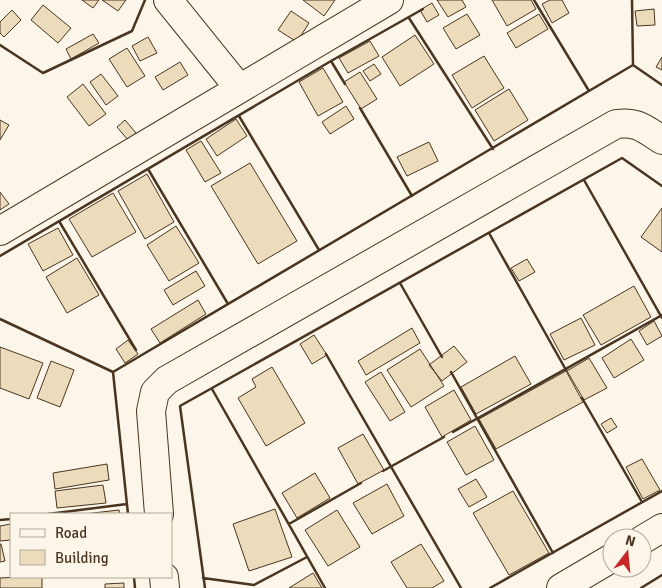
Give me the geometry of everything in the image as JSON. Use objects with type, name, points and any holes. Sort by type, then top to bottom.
[{"type":"street","points":[[168,0],[239,88]]},
{"type":"street","points":[[0,231],[389,0]]},
{"type":"street","points":[[159,513],[151,410],[155,392],[167,380],[616,124],[628,122],[641,126],[662,140]]},
{"type":"street","points":[[561,588],[602,564]]},
{"type":"building","points":[[82,0],[99,0],[93,8]]},
{"type":"building","points":[[102,0],[126,0],[118,11]]},
{"type":"building","points":[[303,0],[335,0],[324,16]]},
{"type":"building","points":[[437,0],[462,0],[466,7],[448,17]]},
{"type":"building","points":[[492,0],[531,0],[536,9],[507,26]]},
{"type":"building","points":[[550,0],[562,0],[569,13],[552,23],[542,4]]},
{"type":"building","points":[[432,3],[439,15],[427,22],[420,10]]},
{"type":"building","points":[[43,5],[71,28],[58,43],[31,20]]},
{"type":"building","points":[[654,9],[655,25],[637,26],[635,11]]},
{"type":"building","points":[[12,10],[21,20],[4,37],[0,33],[0,22]]},
{"type":"building","points":[[291,11],[309,23],[297,42],[278,30]]},
{"type":"building","points":[[467,14],[480,35],[456,49],[443,28]]},
{"type":"building","points":[[539,14],[548,29],[516,48],[507,33]]},
{"type":"building","points":[[93,34],[99,43],[71,59],[66,49]]},
{"type":"building","points":[[415,35],[434,64],[400,86],[382,57]]},
{"type":"building","points":[[148,37],[157,53],[140,61],[132,46]]},
{"type":"building","points":[[370,41],[379,56],[348,73],[339,58]]},
{"type":"building","points":[[127,48],[145,76],[127,87],[109,59]]},
{"type":"building","points":[[484,56],[504,88],[472,108],[452,75]]},
{"type":"building","points":[[662,57],[662,70],[656,67]]},
{"type":"building","points":[[180,62],[188,75],[163,90],[155,77]]},
{"type":"building","points":[[374,64],[381,74],[370,81],[363,71]]},
{"type":"building","points":[[323,68],[343,102],[318,116],[299,82]]},
{"type":"building","points":[[360,72],[377,99],[361,109],[344,82]]},
{"type":"building","points":[[101,74],[118,96],[106,105],[90,82]]},
{"type":"building","points":[[83,84],[106,114],[89,126],[67,97]]},
{"type":"building","points":[[509,89],[528,120],[494,141],[475,110]]},
{"type":"building","points":[[346,106],[354,119],[330,134],[322,122]]},
{"type":"building","points":[[236,119],[247,136],[217,156],[206,139]]},
{"type":"building","points":[[0,120],[9,125],[0,140]]},
{"type":"building","points":[[125,120],[136,133],[128,140],[117,127]]},
{"type":"building","points":[[201,141],[221,173],[205,182],[186,150]]},
{"type":"building","points":[[429,142],[438,161],[407,176],[397,157]]},
{"type":"building","points":[[250,163],[297,241],[258,264],[211,186]]},
{"type":"building","points":[[147,174],[174,222],[145,239],[118,191]]},
{"type":"building","points":[[0,192],[9,204],[0,210]]},
{"type":"building","points":[[113,193],[136,232],[92,257],[69,219]]},
{"type":"building","points":[[662,208],[662,252],[641,237]]},
{"type":"building","points":[[176,226],[199,263],[169,281],[147,245]]},
{"type":"building","points":[[58,228],[73,255],[43,271],[28,244]]},
{"type":"building","points":[[77,258],[99,295],[67,313],[46,277]]},
{"type":"building","points":[[527,259],[535,272],[519,281],[511,268]]},
{"type":"building","points":[[196,271],[205,286],[173,305],[164,290]]},
{"type":"building","points":[[634,286],[651,317],[601,345],[583,315]]},
{"type":"building","points":[[198,300],[206,314],[160,343],[151,329]]},
{"type":"building","points":[[581,318],[595,345],[564,360],[550,334]]},
{"type":"building","points":[[654,321],[662,336],[647,345],[639,331]]},
{"type":"building","points":[[412,328],[420,343],[366,375],[358,361]]},
{"type":"building","points":[[314,335],[327,355],[312,364],[300,344]]},
{"type":"building","points":[[631,339],[644,360],[614,378],[602,358]]},
{"type":"building","points":[[128,340],[138,354],[125,363],[116,349]]},
{"type":"building","points":[[454,346],[467,362],[442,381],[429,365]]},
{"type":"building","points":[[0,347],[43,363],[29,399],[0,388]]},
{"type":"building","points":[[420,349],[444,386],[411,407],[387,370]]},
{"type":"building","points":[[515,356],[531,384],[476,414],[461,387]]},
{"type":"building","points":[[589,358],[607,388],[584,400],[567,371]]},
{"type":"building","points":[[51,361],[74,370],[60,407],[37,398]]},
{"type":"building","points":[[272,367],[305,423],[266,446],[238,398],[256,387],[252,379]]},
{"type":"building","points":[[566,371],[583,402],[496,449],[479,419]]},
{"type":"building","points":[[381,372],[405,412],[390,421],[365,382]]},
{"type":"building","points":[[454,390],[471,420],[442,437],[425,407]]},
{"type":"building","points":[[611,418],[617,427],[607,433],[601,424]]},
{"type":"building","points":[[475,426],[494,460],[466,475],[447,442]]},
{"type":"building","points":[[363,434],[384,470],[358,484],[338,448]]},
{"type":"building","points":[[642,459],[660,490],[643,499],[626,467]]},
{"type":"building","points":[[107,464],[109,480],[55,489],[53,473]]},
{"type":"building","points":[[315,473],[330,498],[297,518],[282,493]]},
{"type":"building","points":[[476,479],[487,497],[469,507],[458,489]]},
{"type":"building","points":[[387,484],[404,516],[372,534],[353,503]]},
{"type":"building","points":[[103,485],[106,503],[57,508],[55,491]]},
{"type":"building","points":[[513,491],[549,553],[509,575],[473,513]]},
{"type":"building","points":[[275,509],[292,557],[249,571],[233,524]]},
{"type":"building","points":[[119,510],[120,513],[93,513]]},
{"type":"building","points":[[337,510],[360,547],[328,566],[305,530]]},
{"type":"building","points":[[10,524],[10,540],[0,541],[0,526]]},
{"type":"building","points":[[0,544],[5,561],[0,562]]},
{"type":"building","points":[[421,544],[444,581],[432,588],[407,588],[391,562]]},
{"type":"building","points":[[313,573],[322,588],[289,588]]},
{"type":"building","points":[[0,578],[42,578],[42,588],[0,588]]},
{"type":"building","points":[[124,583],[124,588],[105,588],[105,584]]},
{"type":"wall","points":[[0,45],[43,73],[132,31],[145,0]]},
{"type":"wall","points":[[534,0],[589,91]]},
{"type":"wall","points":[[632,0],[633,65]]},
{"type":"wall","points":[[0,256],[423,9]]},
{"type":"wall","points":[[409,18],[493,149]]},
{"type":"wall","points":[[331,61],[345,84]]},
{"type":"wall","points":[[633,65],[662,85]]},
{"type":"wall","points":[[113,372],[633,65]]},
{"type":"wall","points":[[360,108],[412,196]]},
{"type":"wall","points":[[239,116],[319,250]]},
{"type":"wall","points":[[205,588],[180,406],[622,158],[662,186]]},
{"type":"wall","points":[[148,169],[228,304]]},
{"type":"wall","points":[[584,180],[662,318]]},
{"type":"wall","points":[[59,221],[136,350]]},
{"type":"wall","points":[[489,233],[566,370]]},
{"type":"wall","points":[[400,283],[442,357]]},
{"type":"wall","points":[[453,432],[662,315]]},
{"type":"wall","points":[[0,319],[113,372]]},
{"type":"wall","points":[[326,354],[461,588]]},
{"type":"wall","points":[[113,372],[128,513]]},
{"type":"wall","points":[[451,372],[553,553]]},
{"type":"wall","points":[[212,389],[325,588]]},
{"type":"wall","points":[[582,398],[642,502]]},
{"type":"wall","points":[[383,471],[444,437]]},
{"type":"wall","points":[[289,524],[361,483]]},
{"type":"wall","points":[[490,588],[662,491]]},
{"type":"wall","points":[[56,513],[127,504]]},
{"type":"wall","points":[[0,520],[10,519]]},
{"type":"wall","points":[[203,578],[254,585],[307,557]]},
{"type":"wall","points":[[641,588],[662,575]]},
{"type":"wall","points":[[134,578],[135,588]]}]
